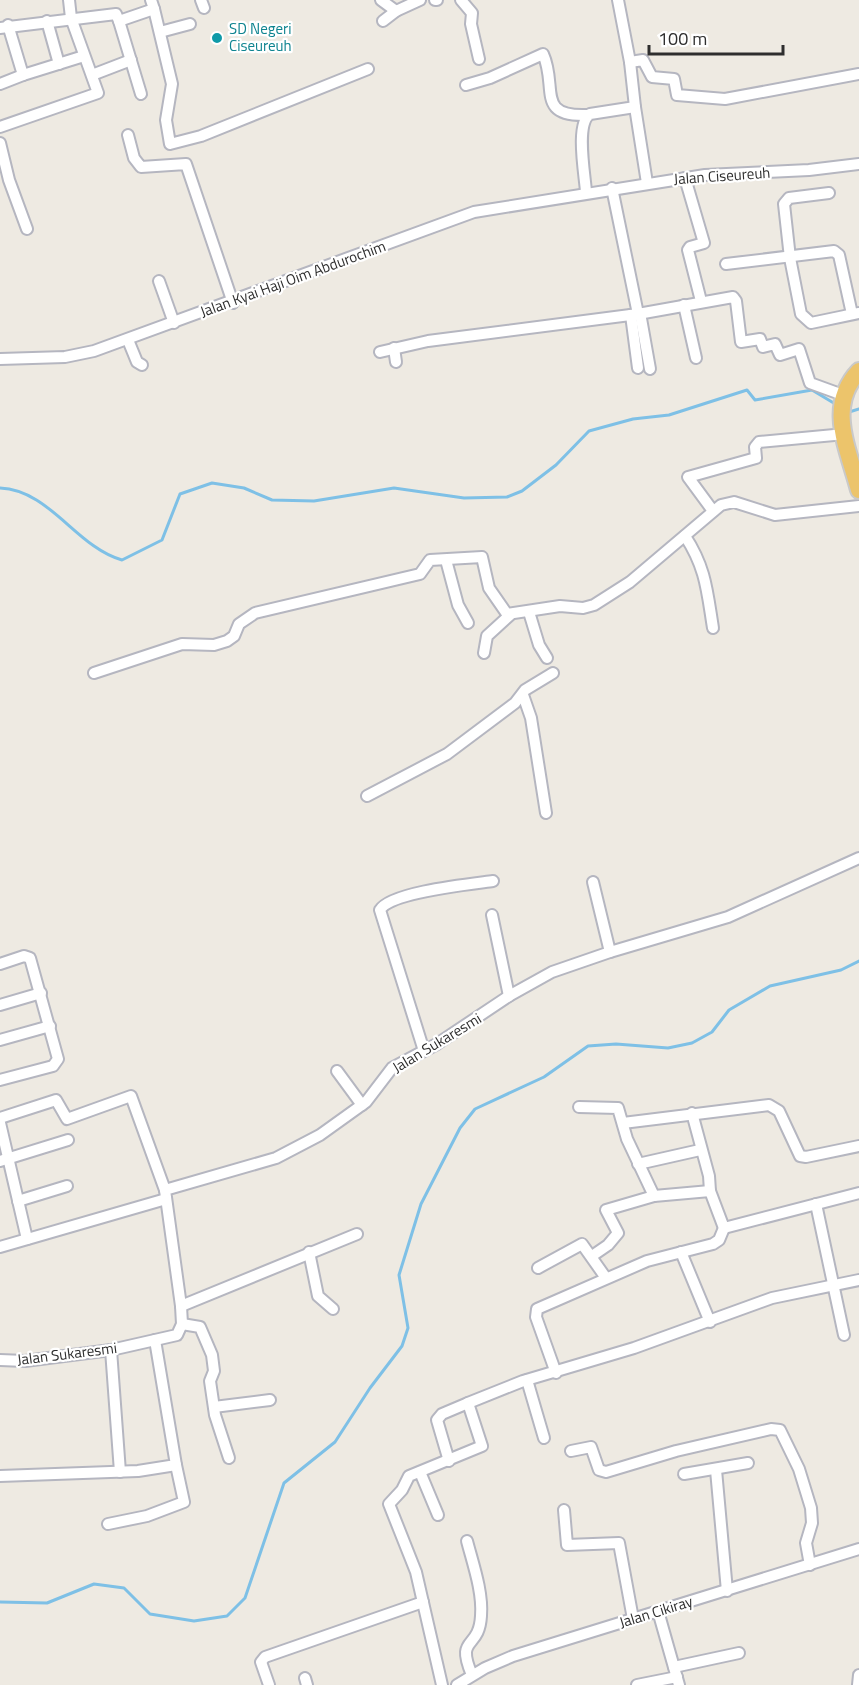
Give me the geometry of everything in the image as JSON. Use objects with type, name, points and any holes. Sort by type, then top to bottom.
[{"type":"highway","points":[[859,371],[842,413],[859,488]]},
{"type":"street","points":[[0,127],[97,94],[98,90],[71,18],[69,0]]},
{"type":"street","points":[[381,0],[396,10]]},
{"type":"street","points":[[382,21],[396,10],[420,0]]},
{"type":"street","points":[[461,0],[472,13],[471,24],[479,58]]},
{"type":"street","points":[[618,0],[630,62],[647,183]]},
{"type":"street","points":[[119,21],[153,5],[172,84],[166,120],[170,144],[187,141],[368,69]]},
{"type":"street","points":[[23,75],[4,27],[116,14],[141,94]]},
{"type":"street","points":[[47,21],[59,64]]},
{"type":"street","points":[[160,32],[190,24]]},
{"type":"street","points":[[466,85],[490,78],[543,54],[553,104],[559,112],[585,119],[635,107]]},
{"type":"street","points":[[0,84],[84,56]]},
{"type":"street","points":[[92,75],[130,60]]},
{"type":"street","points":[[630,62],[644,61],[652,77],[674,79],[677,94],[719,99],[859,74]]},
{"type":"street","points":[[585,119],[586,192]]},
{"type":"street","points":[[128,135],[134,158],[141,167],[186,164],[233,303]]},
{"type":"street","points":[[0,143],[5,182],[27,229]]},
{"type":"street","name":"Jalan Ciseureuh","points":[[586,192],[685,178],[859,164]]},
{"type":"street","points":[[685,178],[704,243],[690,247],[688,250],[701,301]]},
{"type":"street","points":[[612,188],[636,314],[650,369]]},
{"type":"street","name":"Jalan Kyai Haji Oim Abdurochim","points":[[0,359],[76,355],[128,340],[233,303],[474,212],[586,192]]},
{"type":"street","points":[[726,264],[790,258],[829,250],[839,255],[855,313],[816,323],[805,320],[801,314],[790,258],[784,211],[786,200],[829,193]]},
{"type":"street","points":[[159,281],[174,323]]},
{"type":"street","points":[[380,352],[428,341],[636,314],[733,297],[736,301],[741,342],[760,339],[765,349],[775,344],[778,354],[799,350],[810,383],[842,413],[759,442],[755,447],[756,458],[688,477],[713,511]]},
{"type":"street","points":[[684,305],[696,358]]},
{"type":"street","points":[[636,314],[638,368]]},
{"type":"street","points":[[128,340],[136,362],[142,364]]},
{"type":"street","points":[[394,348],[396,362]]},
{"type":"street","points":[[94,673],[182,644],[214,645],[227,641],[234,636],[239,624],[255,613],[420,574],[428,561],[482,557],[489,588],[503,612],[510,615],[560,606],[583,608],[594,605],[630,582],[721,505],[734,502],[775,515],[859,507]]},
{"type":"street","points":[[685,536],[704,571],[713,628]]},
{"type":"street","points":[[446,560],[458,604],[468,623]]},
{"type":"street","points":[[529,612],[539,645],[547,658]]},
{"type":"street","points":[[484,652],[487,636],[510,615]]},
{"type":"street","points":[[367,796],[442,757],[523,695],[531,686],[553,673]]},
{"type":"street","points":[[523,695],[531,718],[546,813]]},
{"type":"street","name":"Jalan Sukaresmi","points":[[0,1247],[285,1155],[321,1135],[362,1105],[392,1068],[424,1051],[509,996],[552,972],[728,917],[859,858]]},
{"type":"street","points":[[424,1051],[380,910],[384,903],[442,887],[493,881]]},
{"type":"street","points":[[593,882],[610,952]]},
{"type":"street","points":[[492,915],[509,996]]},
{"type":"street","points":[[0,964],[29,956],[58,1059],[56,1064],[0,1080]]},
{"type":"street","points":[[0,1005],[41,993]]},
{"type":"street","points":[[0,1040],[50,1026]]},
{"type":"street","points":[[337,1071],[362,1105]]},
{"type":"street","points":[[0,1118],[56,1100],[67,1119],[132,1096],[165,1194],[182,1323],[197,1326],[205,1334],[214,1371],[210,1377],[217,1428],[229,1458]]},
{"type":"street","points":[[623,1123],[692,1113],[773,1106],[779,1111],[800,1156],[859,1146]]},
{"type":"street","points":[[579,1107],[616,1107],[638,1164],[654,1196]]},
{"type":"street","points":[[692,1113],[700,1150],[709,1176],[710,1191],[724,1228]]},
{"type":"street","points":[[0,1123],[4,1160],[18,1201],[27,1239]]},
{"type":"street","points":[[4,1160],[68,1140]]},
{"type":"street","points":[[638,1164],[700,1150]]},
{"type":"street","points":[[18,1201],[67,1186]]},
{"type":"street","points":[[592,1256],[608,1245],[618,1233],[606,1210],[654,1196],[710,1191]]},
{"type":"street","points":[[556,1373],[536,1311],[552,1301],[647,1261],[716,1242],[724,1228],[859,1193]]},
{"type":"street","points":[[816,1204],[844,1335]]},
{"type":"street","points":[[181,1306],[357,1234]]},
{"type":"street","points":[[538,1269],[579,1244],[585,1245],[606,1278]]},
{"type":"street","points":[[309,1252],[318,1296],[333,1309]]},
{"type":"street","points":[[681,1252],[710,1322]]},
{"type":"street","points":[[450,1461],[437,1420],[442,1414],[528,1380],[556,1373],[710,1322],[772,1298],[859,1280]]},
{"type":"street","name":"Jalan Sukaresmi","points":[[0,1360],[25,1360],[111,1350],[177,1335],[182,1323]]},
{"type":"street","points":[[108,1524],[146,1516],[185,1502],[176,1465],[155,1340]]},
{"type":"street","points":[[111,1350],[120,1472]]},
{"type":"street","points":[[528,1380],[544,1438]]},
{"type":"street","points":[[214,1407],[270,1400]]},
{"type":"street","points":[[442,1685],[416,1572],[389,1507],[394,1497],[402,1490],[407,1478],[482,1446],[468,1403]]},
{"type":"street","points":[[571,1451],[591,1448],[599,1470],[606,1472],[676,1451],[776,1428],[783,1433],[811,1508],[812,1524],[806,1543],[810,1565]]},
{"type":"street","points":[[684,1474],[748,1463]]},
{"type":"street","points":[[0,1476],[120,1472],[176,1465]]},
{"type":"street","points":[[716,1470],[727,1591]]},
{"type":"street","points":[[420,1472],[438,1515]]},
{"type":"street","points":[[564,1510],[567,1545],[619,1543],[633,1619]]},
{"type":"street","points":[[467,1541],[481,1612],[480,1629],[465,1647],[464,1653],[472,1675]]},
{"type":"street","name":"Jalan Cikiray","points":[[457,1685],[472,1675],[513,1656],[859,1549]]},
{"type":"street","points":[[269,1685],[261,1662],[265,1657],[423,1602]]},
{"type":"street","points":[[658,1611],[677,1676]]},
{"type":"street","points":[[637,1685],[677,1676],[739,1653]]},
{"type":"street","points":[[858,1685],[859,1675]]},
{"type":"waterway","points":[[0,488],[18,491],[34,498],[91,544],[122,560],[162,540],[180,494],[212,483],[244,488],[272,500],[314,501],[394,488],[464,498],[507,497],[522,491],[556,465],[589,431],[633,419],[669,415],[747,390],[755,400],[812,390],[837,405]]},
{"type":"waterway","points":[[846,413],[859,409]]},
{"type":"waterway","points":[[0,1602],[47,1603],[94,1584],[124,1588],[150,1614],[194,1621],[227,1616],[245,1598],[284,1483],[335,1442],[370,1388],[402,1346],[408,1328],[399,1275],[421,1204],[460,1128],[475,1109],[544,1077],[588,1046],[616,1044],[668,1048],[692,1043],[712,1032],[729,1010],[770,986],[841,970],[859,961]]},
{"type":"place","name":"SD Negeri Ciseureuh","points":[[217,38]]}]
